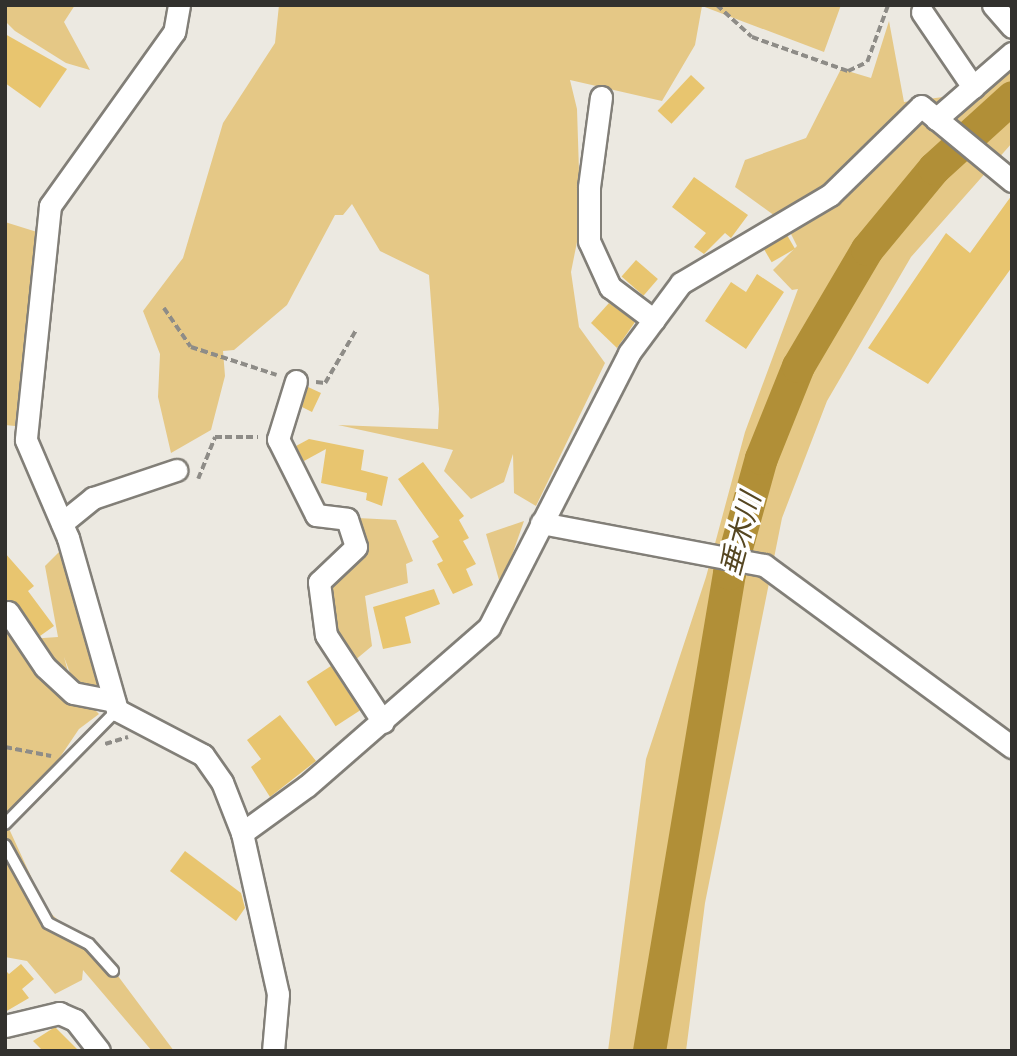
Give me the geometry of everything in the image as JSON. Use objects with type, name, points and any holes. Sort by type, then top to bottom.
[{"type":"street","points":[[116,705],[62,523],[26,440],[50,206],[174,32],[179,5]]},
{"type":"street","points":[[993,5],[1012,27]]},
{"type":"street","points":[[922,12],[973,87]]},
{"type":"street","points":[[936,119],[1012,52]]},
{"type":"street","points":[[601,97],[589,187],[589,242],[610,287],[653,320]]},
{"type":"street","points":[[242,833],[383,722],[489,626],[629,353],[681,283],[830,195],[921,106],[1004,174]]},
{"type":"street","points":[[296,381],[278,439],[316,515],[353,525],[356,547],[319,582],[326,635],[383,722]]},
{"type":"street","points":[[5,432],[26,440]]},
{"type":"street","points":[[62,523],[93,498],[176,470]]},
{"type":"street","points":[[541,523],[764,565],[1012,747]]},
{"type":"street","points":[[8,612],[45,667],[73,693],[116,705],[203,755],[222,782],[242,833],[278,994],[273,1051]]},
{"type":"street","points":[[5,1026],[59,1013],[75,1020],[99,1051]]},
{"type":"lane","points":[[5,824],[116,705]]},
{"type":"lane","points":[[5,845],[48,923],[89,944],[113,971]]},
{"type":"path","points":[[717,5],[752,37],[848,72],[867,62],[888,5]]},
{"type":"path","points":[[164,308],[191,347],[296,381],[325,383],[356,330]]},
{"type":"path","points":[[198,479],[215,436],[278,439]]},
{"type":"shaded area","points":[[5,5],[75,5],[64,22],[90,70],[66,63],[15,31],[5,21]]},
{"type":"shaded area","points":[[279,5],[841,5],[824,52],[702,6],[695,45],[662,101],[570,80],[577,109],[579,171],[578,237],[571,272],[579,327],[605,363],[536,506],[514,493],[513,454],[504,482],[471,499],[444,471],[453,450],[338,425],[438,429],[439,409],[429,275],[380,251],[352,204],[343,215],[335,215],[287,305],[234,350],[223,351],[225,376],[211,430],[171,453],[158,397],[160,354],[143,311],[183,258],[223,123],[275,43]]},
{"type":"shaded area","points":[[889,21],[904,102],[959,95],[1012,49],[1012,143],[911,257],[827,401],[782,518],[705,903],[686,1051],[608,1051],[646,759],[706,577],[745,432],[798,289],[792,290],[773,270],[797,246],[786,224],[735,187],[745,160],[806,138],[841,69],[871,78]]},
{"type":"shaded area","points":[[5,222],[37,232],[15,426],[5,425]]},
{"type":"shaded area","points":[[358,518],[396,520],[413,561],[406,564],[408,583],[365,596],[372,646],[354,661],[331,625],[319,582],[361,550]]},
{"type":"shaded area","points":[[524,521],[503,581],[499,580],[486,534]]},
{"type":"shaded area","points":[[69,542],[103,690],[76,689],[64,657],[72,686],[99,714],[79,729],[44,781],[5,815],[5,608],[29,639],[58,637],[45,566]]},
{"type":"shaded area","points":[[5,820],[46,909],[115,972],[174,1051],[152,1051],[83,970],[82,980],[55,994],[27,961],[5,957]]},
{"type":"building","points":[[5,34],[67,69],[40,108],[5,83]]},
{"type":"building","points":[[691,75],[705,88],[671,124],[658,111]]},
{"type":"building","points":[[694,177],[748,215],[731,238],[725,233],[704,254],[694,247],[706,233],[672,207]]},
{"type":"building","points":[[1012,195],[1012,267],[928,384],[868,348],[946,233],[970,253]]},
{"type":"building","points":[[787,235],[795,249],[772,262],[764,248]]},
{"type":"building","points":[[636,260],[658,279],[643,296],[622,277]]},
{"type":"building","points":[[757,274],[784,292],[746,349],[705,321],[731,282],[746,292]]},
{"type":"building","points":[[609,303],[635,322],[617,348],[591,323]]},
{"type":"building","points":[[308,387],[321,393],[312,412],[302,407]]},
{"type":"building","points":[[309,439],[364,450],[361,470],[388,477],[382,506],[366,500],[367,493],[321,483],[326,449],[304,461],[296,446]]},
{"type":"building","points":[[423,462],[464,516],[459,520],[469,538],[463,541],[476,564],[466,569],[473,585],[453,594],[437,564],[443,561],[432,541],[439,537],[398,479]]},
{"type":"building","points":[[5,553],[34,586],[28,591],[54,626],[40,636],[18,604],[5,599]]},
{"type":"building","points":[[434,589],[440,604],[405,617],[411,643],[383,649],[373,607]]},
{"type":"building","points":[[331,666],[360,710],[336,726],[307,682]]},
{"type":"building","points":[[280,715],[316,761],[270,797],[251,767],[261,759],[247,740]]},
{"type":"building","points":[[185,851],[241,893],[245,908],[236,921],[170,871]]},
{"type":"building","points":[[21,964],[34,979],[22,989],[29,998],[5,1012],[5,970],[9,974]]},
{"type":"building","points":[[55,1027],[79,1051],[43,1051],[33,1041]]},
{"type":"waterway","name":"垂木川","points":[[649,1051],[729,573],[761,458],[798,366],[867,249],[934,168],[1012,97]]}]
